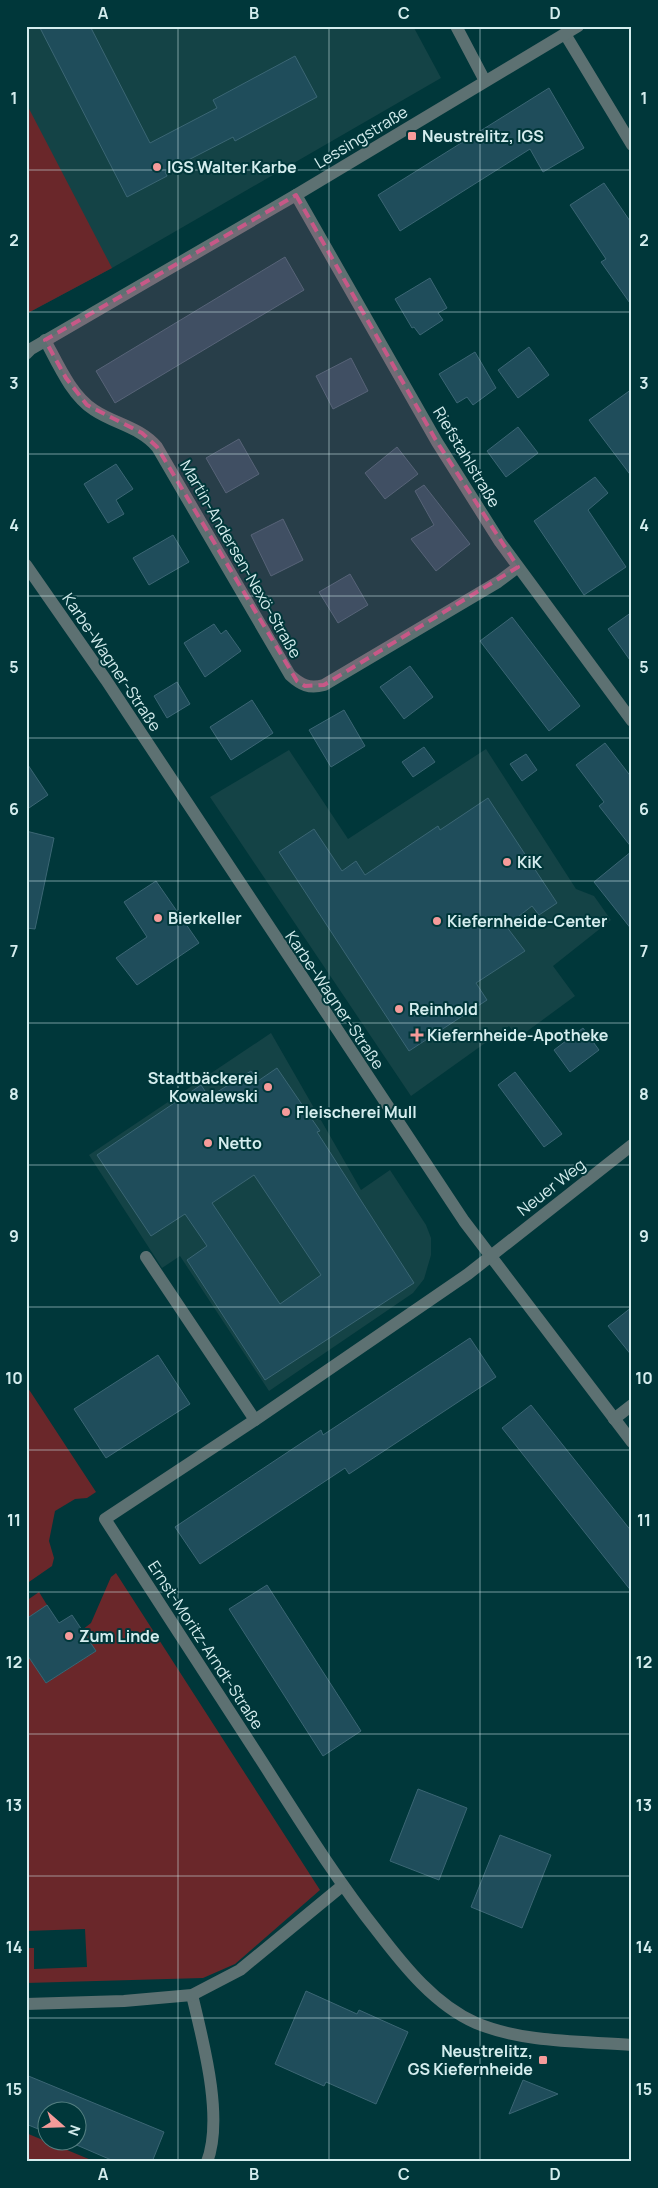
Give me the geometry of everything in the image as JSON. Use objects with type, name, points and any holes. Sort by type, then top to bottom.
[{"type":"street","points":[[456,26],[485,81]]},
{"type":"street","name":"Lessingstraße","points":[[28,350],[296,194],[578,26]]},
{"type":"street","points":[[565,34],[632,145]]},
{"type":"street","name":"Riefstahlstraße","points":[[296,194],[437,442],[518,567],[632,721]]},
{"type":"street","name":"Martin-Andersen-Nexö-Straße","points":[[45,340],[66,378],[87,405],[105,416],[142,433],[157,447],[290,675],[304,686],[315,687],[324,685],[498,582],[518,567]]},
{"type":"street","name":"Karbe-Wagner-Straße","points":[[26,565],[106,680],[464,1221],[632,1442]]},
{"type":"street","name":"Neuer Weg","points":[[491,1256],[632,1145]]},
{"type":"street","name":"Ernst-Moritz-Arndt-Straße","points":[[491,1256],[468,1274],[255,1420],[105,1519],[342,1886],[400,1960],[423,1985],[454,2010],[476,2022],[505,2031],[553,2040],[632,2045]]},
{"type":"street","points":[[146,1257],[255,1420]]},
{"type":"street","points":[[614,1419],[632,1405]]},
{"type":"street","points":[[26,2004],[124,2001],[192,1995],[240,1970],[342,1886]]},
{"type":"street","points":[[192,1995],[214,2106],[213,2140],[207,2162]]},
{"type":"highlighted area","points":[[296,195],[437,442],[518,567],[324,685],[305,686],[297,681],[157,447],[142,433],[87,405],[66,378],[45,340]]},
{"type":"shaded area","name":"IGS Walter Karbe","points":[[26,26],[413,26],[441,78],[112,268],[26,314]]},
{"type":"shaded area","points":[[26,103],[112,268],[26,314]]},
{"type":"shaded area","points":[[486,749],[576,889],[594,896],[611,920],[553,966],[575,996],[518,1038],[509,1026],[411,1096],[210,797],[289,750],[348,839]]},
{"type":"shaded area","points":[[271,1033],[361,1190],[390,1170],[426,1225],[431,1238],[431,1255],[424,1279],[413,1293],[269,1391],[180,1256],[162,1268],[89,1155]]},
{"type":"shaded area","points":[[26,1385],[96,1492],[87,1498],[75,1499],[55,1511],[49,1541],[54,1558],[52,1566],[26,1584]]},
{"type":"shaded area","points":[[116,1573],[320,1890],[235,1964],[203,1978],[26,1983],[26,1948],[34,1948],[34,1969],[87,1967],[85,1929],[26,1931],[26,1653],[46,1683],[96,1651],[82,1630],[91,1623],[111,1577]]},
{"type":"shaded area","points":[[39,1592],[47,1605],[26,1619],[26,1601]]},
{"type":"shaded area","points":[[26,2133],[38,2138],[38,2150],[67,2150],[96,2162],[26,2162]]},
{"type":"building","points":[[39,26],[90,26],[150,143],[217,108],[213,100],[295,56],[317,97],[235,141],[233,137],[165,172],[167,176],[127,197]]},
{"type":"building","points":[[549,88],[584,148],[543,172],[530,149],[400,231],[378,195]]},
{"type":"building","points":[[604,183],[632,224],[632,306],[601,262],[606,259],[570,205]]},
{"type":"building","points":[[285,257],[304,290],[115,403],[96,371]]},
{"type":"building","points":[[430,278],[447,308],[438,313],[443,320],[420,335],[414,327],[412,328],[395,299]]},
{"type":"building","points":[[529,347],[549,375],[518,398],[498,370]]},
{"type":"building","points":[[475,352],[496,388],[473,405],[467,397],[457,403],[439,374]]},
{"type":"building","points":[[351,358],[368,391],[333,409],[316,376]]},
{"type":"building","points":[[632,389],[632,477],[589,420]]},
{"type":"building","points":[[518,427],[538,453],[506,477],[487,451]]},
{"type":"building","points":[[239,439],[259,474],[226,493],[206,458]]},
{"type":"building","points":[[397,447],[418,474],[385,499],[365,473]]},
{"type":"building","points":[[116,464],[133,489],[116,500],[124,514],[108,523],[84,484]]},
{"type":"building","points":[[595,477],[608,493],[588,510],[626,567],[584,595],[534,521]]},
{"type":"building","points":[[424,485],[470,544],[436,571],[411,539],[434,525],[415,491]]},
{"type":"building","points":[[283,519],[303,560],[271,576],[251,535]]},
{"type":"building","points":[[173,535],[189,562],[149,585],[133,558]]},
{"type":"building","points":[[350,574],[368,605],[338,623],[319,592]]},
{"type":"building","points":[[632,612],[632,663],[608,629]]},
{"type":"building","points":[[512,617],[580,706],[549,731],[480,641]]},
{"type":"building","points":[[214,624],[221,634],[226,630],[241,651],[205,677],[184,643]]},
{"type":"building","points":[[410,666],[433,697],[404,719],[380,687]]},
{"type":"building","points":[[177,682],[190,704],[167,718],[154,696]]},
{"type":"building","points":[[252,700],[273,733],[231,760],[210,727]]},
{"type":"building","points":[[344,710],[365,746],[331,767],[309,730]]},
{"type":"building","points":[[605,743],[632,778],[632,848],[599,806],[604,802],[576,765]]},
{"type":"building","points":[[424,747],[435,762],[413,777],[402,762]]},
{"type":"building","points":[[526,754],[537,770],[522,781],[510,764]]},
{"type":"building","points":[[26,762],[48,795],[26,810]]},
{"type":"building","name":"Kiefernheide-Center","points":[[488,798],[557,903],[539,915],[532,906],[506,926],[525,951],[476,983],[487,1000],[409,1051],[279,852],[314,829],[342,871],[356,861],[365,875],[438,826],[440,830]]},
{"type":"building","points":[[26,831],[54,838],[35,929],[26,928]]},
{"type":"building","points":[[632,851],[632,930],[594,882]]},
{"type":"building","name":"Bierkeller","points":[[156,881],[199,943],[137,985],[116,958],[147,937],[124,902]]},
{"type":"building","points":[[583,1028],[599,1050],[570,1072],[554,1050]]},
{"type":"building","points":[[277,1068],[320,1131],[317,1132],[414,1283],[265,1380],[187,1260],[207,1246],[185,1214],[151,1236],[97,1155],[201,1085],[209,1097],[251,1071],[258,1081]],"holes":[[[254,1175],[321,1275],[280,1304],[212,1203]]]},
{"type":"building","points":[[515,1072],[562,1134],[544,1147],[498,1085]]},
{"type":"building","points":[[632,1307],[632,1356],[608,1326]]},
{"type":"building","points":[[470,1338],[496,1377],[349,1474],[345,1468],[200,1564],[175,1527],[321,1430],[323,1435]]},
{"type":"building","points":[[158,1355],[190,1404],[106,1458],[74,1409]]},
{"type":"building","points":[[531,1405],[632,1532],[632,1592],[502,1428]]},
{"type":"building","points":[[267,1585],[361,1731],[323,1756],[229,1609]]},
{"type":"building","points":[[47,1605],[59,1623],[72,1615],[96,1651],[46,1683],[26,1653],[26,1619]]},
{"type":"building","points":[[418,1789],[467,1808],[439,1880],[390,1861]]},
{"type":"building","points":[[500,1835],[551,1855],[522,1928],[471,1907]]},
{"type":"building","points":[[306,1991],[357,2014],[359,2010],[408,2032],[376,2104],[326,2082],[324,2086],[275,2064]]},
{"type":"building","points":[[26,2075],[87,2100],[38,2100],[38,2129],[26,2124]]},
{"type":"building","points":[[523,2080],[558,2094],[509,2114]]},
{"type":"building","points":[[88,2101],[164,2132],[152,2162],[116,2162],[88,2150]]},
{"type":"place","name":"Neustrelitz, IGS","points":[[412,136]]},
{"type":"place","name":"IGS Walter Karbe","points":[[157,167]]},
{"type":"place","name":"KiK","points":[[507,862]]},
{"type":"place","name":"Bierkeller","points":[[158,918]]},
{"type":"place","name":"Kiefernheide-Center","points":[[437,921]]},
{"type":"place","name":"Reinhold","points":[[399,1009]]},
{"type":"place","name":"Kiefernheide-Apotheke","points":[[417,1035]]},
{"type":"place","name":"Stadtbäckerei Kowalewski","points":[[268,1087]]},
{"type":"place","name":"Fleischerei Mull","points":[[286,1112]]},
{"type":"place","name":"Netto","points":[[208,1143]]},
{"type":"place","name":"Zum Linde","points":[[69,1636]]},
{"type":"place","name":"Neustrelitz, GS Kiefernheide","points":[[543,2060]]}]
